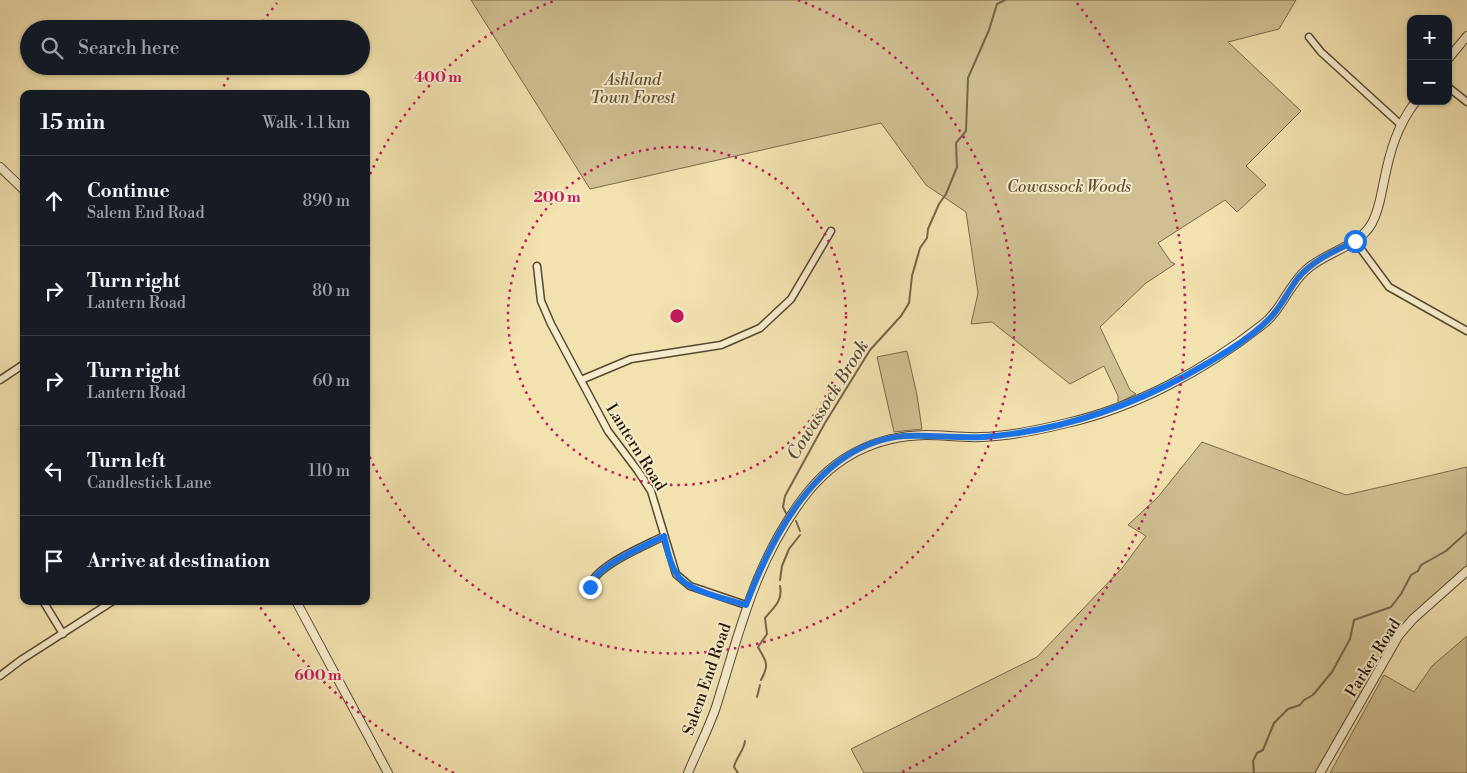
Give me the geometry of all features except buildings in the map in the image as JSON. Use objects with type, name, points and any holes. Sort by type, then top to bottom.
[{"type":"street","points":[[1452,54],[1467,36]]},
{"type":"street","points":[[1309,37],[1321,52],[1400,124]]},
{"type":"street","points":[[1452,90],[1467,102]]},
{"type":"street","name":"Salem End Road","points":[[688,773],[714,713],[746,605],[766,558],[804,497],[829,470],[856,451],[878,442],[904,436],[980,437],[1017,433],[1069,423],[1111,410],[1184,376],[1242,340],[1271,317],[1306,270],[1326,255],[1355,241],[1372,223],[1378,207],[1390,150],[1400,124],[1413,105]]},
{"type":"street","points":[[0,167],[20,186]]},
{"type":"street","points":[[581,380],[631,359],[721,345],[742,338],[760,328],[791,299],[831,231]]},
{"type":"street","points":[[1355,241],[1389,287],[1467,331]]},
{"type":"street","name":"Lantern Road","points":[[536,266],[539,290],[546,311],[581,380],[611,435],[646,482],[654,500],[673,568],[680,579],[690,586],[746,605]]},
{"type":"street","points":[[0,380],[20,367]]},
{"type":"street","points":[[590,587],[594,578],[603,569],[664,536]]},
{"type":"street","name":"Parker Road","points":[[1320,773],[1399,635],[1413,619],[1467,572]]},
{"type":"street","points":[[45,605],[63,634]]},
{"type":"street","points":[[0,676],[21,660],[107,605]]},
{"type":"street","points":[[298,605],[388,773]]},
{"type":"green space","points":[[471,0],[1296,0],[1279,29],[1228,42],[1301,111],[1246,166],[1266,185],[1237,212],[1225,200],[1158,243],[1171,262],[1175,264],[1146,283],[1100,327],[1130,390],[1136,394],[1118,403],[1118,396],[1104,366],[1070,384],[992,322],[971,324],[978,293],[966,212],[926,185],[881,123],[590,189]]},
{"type":"green space","points":[[907,351],[917,395],[922,429],[894,432],[877,357]]},
{"type":"green space","points":[[1202,442],[1346,495],[1467,467],[1467,566],[1396,631],[1315,773],[864,773],[851,749],[1037,657],[1123,567],[1146,536],[1128,525],[1158,497]]},
{"type":"green space","points":[[1467,636],[1467,773],[1330,773],[1384,675],[1414,692],[1432,666]]},
{"type":"waterway","name":"Cowassock Brook","points":[[786,513],[783,507],[785,496],[825,423],[870,350],[901,316],[909,303],[912,276],[920,248],[927,238],[928,229],[957,167],[956,143],[966,131],[968,78],[989,30],[997,4],[1005,0]]},
{"type":"waterway","name":"Cowassock Brook","points":[[796,521],[800,531]]},
{"type":"waterway","points":[[1254,773],[1253,761],[1257,753],[1263,750],[1274,723],[1288,709],[1300,705],[1304,700],[1313,695],[1332,672],[1350,639],[1354,620],[1391,607],[1401,594],[1411,575],[1418,571],[1421,565],[1446,551],[1467,532]]},
{"type":"waterway","name":"Cowassock Brook","points":[[780,580],[782,566],[789,549],[800,535]]},
{"type":"waterway","name":"Cowassock Brook","points":[[761,680],[766,663],[758,647],[767,634],[765,618],[779,600],[780,586]]},
{"type":"waterway","name":"Cowassock Brook","points":[[757,697],[760,685]]},
{"type":"waterway","name":"Cowassock Brook","points":[[738,773],[734,767],[745,741]]},
{"type":"route","points":[[590,587],[591,582],[603,569],[664,536],[673,568],[684,583],[746,605],[766,558],[804,497],[829,470],[856,451],[878,442],[904,436],[993,437],[1069,423],[1111,410],[1184,376],[1242,340],[1271,317],[1306,270],[1326,255],[1355,241]]},
{"type":"park label","name":"Ashland Town Forest","points":[[633,89]]},
{"type":"park label","name":"Cowassock Woods","points":[[1069,187]]}]
